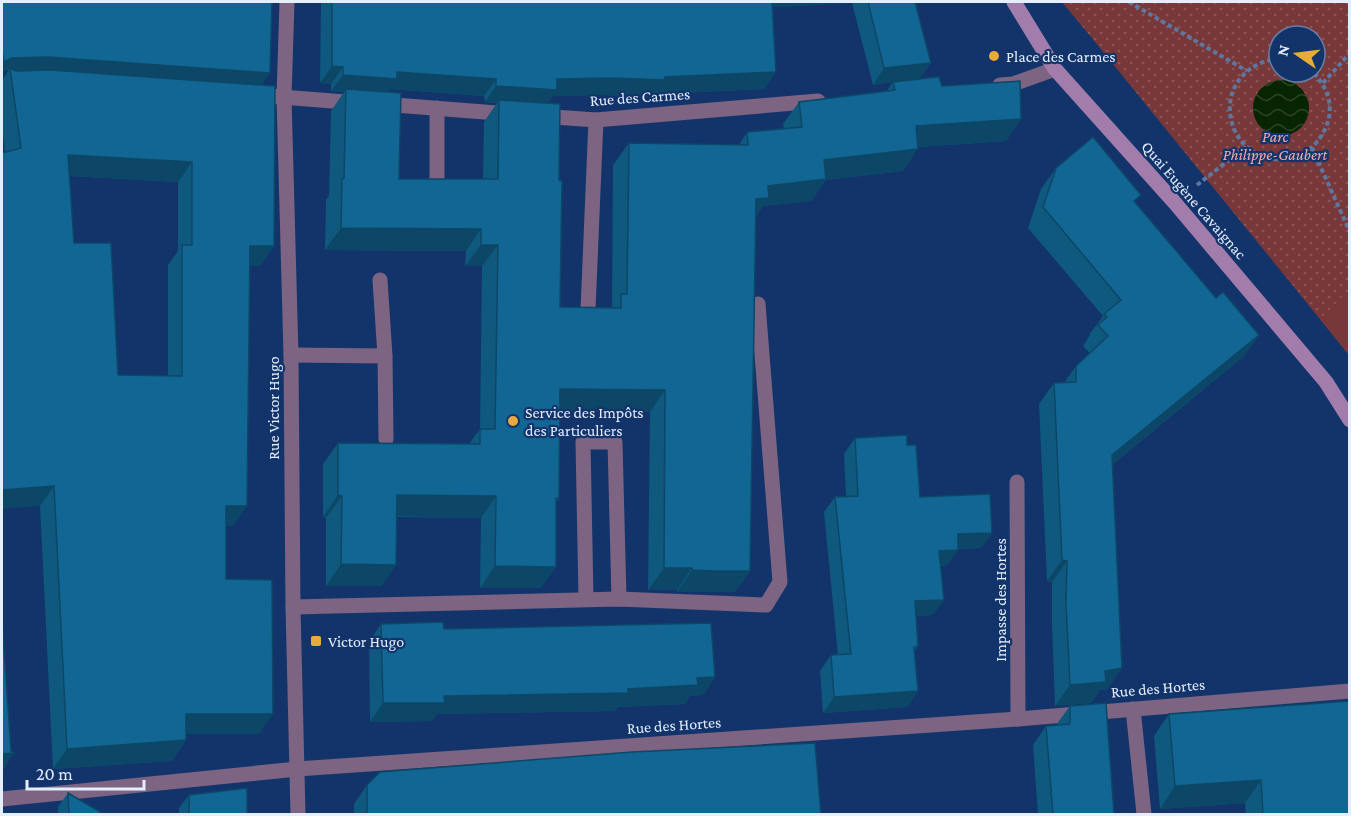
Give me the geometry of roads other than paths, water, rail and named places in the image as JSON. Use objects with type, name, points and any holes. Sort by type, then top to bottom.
[{"type":"street","name":"Rue Victor Hugo","points":[[287,2],[284,97],[291,355],[297,814]]},
{"type":"street","name":"Quai Eugène Cavaignac","points":[[1014,2],[1055,69],[1175,203],[1326,382],[1350,420]]},
{"type":"street","points":[[990,86],[1013,84],[1055,69]]},
{"type":"street","name":"Rue des Carmes","points":[[237,94],[596,120],[828,100]]},
{"type":"street","points":[[437,108],[437,188]]},
{"type":"street","points":[[588,310],[596,120]]},
{"type":"street","points":[[380,280],[386,356],[386,439]]},
{"type":"street","points":[[293,607],[586,599],[766,604],[780,582],[758,304]]},
{"type":"street","points":[[291,355],[386,356]]},
{"type":"street","points":[[586,599],[583,442],[615,442],[619,599]]},
{"type":"street","name":"Impasse des Hortes","points":[[1017,482],[1018,719]]},
{"type":"street","name":"Rue des Hortes","points":[[2,799],[297,769],[1018,719],[1350,691]]},
{"type":"street","points":[[1133,709],[1144,814]]},
{"type":"water","points":[[1268,84],[1294,84],[1304,93],[1308,103],[1308,113],[1304,123],[1296,131],[1281,136],[1266,131],[1258,123],[1253,108],[1258,93]]},
{"type":"place","name":"Place des Carmes","points":[[994,56]]},
{"type":"place","name":"Service des Impôts des Particuliers","points":[[513,421]]},
{"type":"place","name":"Victor Hugo","points":[[316,641]]},
{"type":"park label","name":"Parc Philippe-Gaubert","points":[[1275,145]]}]
